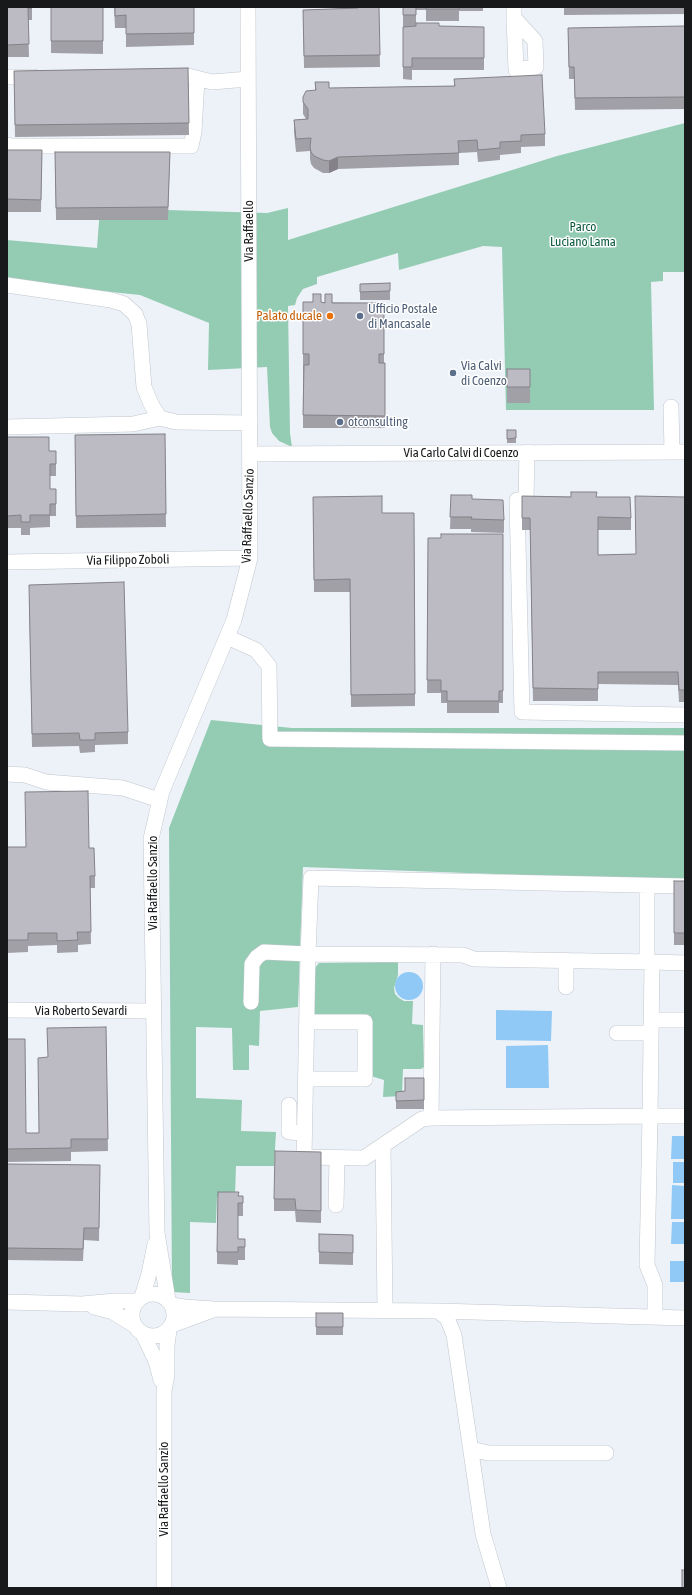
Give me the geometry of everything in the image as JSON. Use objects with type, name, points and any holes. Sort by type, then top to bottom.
[{"type":"street","name":"Via Raffaello","points":[[248,7],[250,454]]},
{"type":"street","points":[[172,74],[180,74],[212,82],[248,79]]},
{"type":"street","points":[[7,77],[46,76]]},
{"type":"street","points":[[7,145],[191,146],[194,132],[197,78]]},
{"type":"street","points":[[7,285],[111,300],[124,304],[135,314],[139,324],[144,387],[152,406],[160,418]]},
{"type":"street","name":"Via Carlo Calvi di Coenzo","points":[[250,454],[679,452],[671,407]]},
{"type":"street","points":[[7,427],[133,424],[160,418],[176,422],[250,422]]},
{"type":"street","points":[[527,452],[526,500],[517,500],[522,712],[685,715]]},
{"type":"street","name":"Via Raffaello Sanzio","points":[[164,1588],[164,1391],[167,1345],[175,1315],[170,1302],[157,1233],[151,839],[159,800],[234,620],[250,558],[250,454]]},
{"type":"street","name":"Via Filippo Zoboli","points":[[7,562],[250,558]]},
{"type":"street","points":[[227,637],[256,650],[269,666],[270,739],[685,743]]},
{"type":"street","points":[[7,774],[25,774],[46,782],[124,788],[159,800]]},
{"type":"street","points":[[685,886],[312,878],[308,954],[304,1157],[364,1158],[422,1118],[685,1116]]},
{"type":"street","points":[[647,886],[651,1026],[647,1265],[654,1285],[654,1317]]},
{"type":"street","points":[[251,1002],[252,964],[257,957],[264,952],[308,954],[433,954],[464,955],[474,959],[685,962]]},
{"type":"street","points":[[431,1118],[433,954]]},
{"type":"street","points":[[566,960],[566,987]]},
{"type":"street","name":"Via Roberto Sevardi","points":[[7,1010],[154,1011]]},
{"type":"street","points":[[618,1033],[685,1020]]},
{"type":"street","points":[[306,1079],[365,1079],[365,1022],[307,1022]]},
{"type":"street","points":[[289,1105],[289,1132],[304,1133]]},
{"type":"street","points":[[382,1146],[385,1310]]},
{"type":"street","points":[[336,1205],[337,1158]]},
{"type":"street","name":"Via Raffaello Sanzio","points":[[157,1233],[149,1274],[132,1312],[138,1330],[156,1361],[164,1391]]},
{"type":"street","points":[[7,1302],[82,1304],[139,1299],[153,1294],[164,1297],[170,1302],[184,1307],[214,1309],[438,1311],[685,1318]]},
{"type":"street","points":[[82,1304],[113,1312],[138,1330],[155,1337],[165,1333],[171,1327],[214,1309]]},
{"type":"street","points":[[438,1311],[447,1318],[454,1335],[483,1534],[499,1588]]},
{"type":"street","points":[[471,1449],[488,1453],[606,1453]]},
{"type":"green space","name":"Parco Luciano Lama","points":[[685,123],[685,272],[663,272],[663,281],[651,282],[654,410],[506,410],[502,247],[483,246],[399,270],[398,253],[317,277],[317,284],[303,289],[297,298],[295,305],[288,306],[290,433],[292,447],[279,441],[272,433],[270,427],[267,367],[208,370],[209,323],[140,295],[7,281],[7,240],[97,248],[100,208],[267,213],[288,208],[288,240],[557,156]]},
{"type":"green space","points":[[211,720],[292,728],[685,728],[685,881],[303,867],[298,1007],[260,1011],[259,1046],[249,1045],[249,1070],[233,1070],[232,1028],[196,1027],[196,1098],[242,1100],[241,1131],[276,1132],[274,1166],[236,1166],[235,1196],[217,1197],[216,1223],[190,1222],[190,1293],[172,1292],[169,828]]},
{"type":"green space","points":[[398,962],[398,975],[394,988],[395,994],[404,1001],[413,1001],[412,1024],[423,1025],[424,1067],[421,1069],[403,1069],[402,1096],[383,1097],[384,1080],[371,1076],[371,1016],[315,1017],[315,968],[319,963]]},
{"type":"water","points":[[409,972],[419,976],[423,986],[419,996],[409,1000],[399,996],[395,986],[399,976]]},
{"type":"water","points":[[496,1010],[552,1011],[551,1041],[496,1040]]},
{"type":"water","points":[[548,1045],[549,1088],[506,1088],[506,1046]]},
{"type":"water","points":[[672,1136],[685,1136],[685,1159],[671,1159]]},
{"type":"water","points":[[673,1162],[685,1162],[685,1183],[673,1183]]},
{"type":"water","points":[[672,1185],[685,1186],[685,1219],[671,1219]]},
{"type":"water","points":[[672,1222],[685,1222],[685,1244],[671,1244]]},
{"type":"water","points":[[670,1261],[685,1261],[685,1282],[670,1282]]},
{"type":"building","points":[[7,7],[32,7],[28,8],[29,44],[7,45]]},
{"type":"building","points":[[51,7],[103,7],[103,41],[51,41]]},
{"type":"building","points":[[115,7],[194,7],[194,33],[126,34],[126,15],[115,16]]},
{"type":"building","points":[[379,7],[380,55],[304,56],[303,10]]},
{"type":"building","points":[[403,7],[416,7],[416,15],[403,15]]},
{"type":"building","points":[[426,7],[459,7],[459,9],[426,9]]},
{"type":"building","points":[[416,23],[439,23],[439,26],[484,27],[484,58],[412,58],[412,67],[403,67],[403,27],[416,26]]},
{"type":"building","points":[[685,26],[685,97],[575,98],[574,67],[569,67],[568,28]]},
{"type":"building","points":[[188,68],[189,123],[15,125],[14,71]]},
{"type":"building","points":[[542,75],[545,134],[521,135],[521,141],[500,142],[500,148],[478,150],[477,140],[458,141],[459,153],[338,157],[329,161],[314,156],[310,147],[311,138],[296,139],[294,120],[308,119],[308,109],[303,102],[303,97],[306,91],[316,90],[315,82],[329,82],[329,88],[455,86],[454,79]]},
{"type":"building","points":[[7,150],[42,150],[41,200],[7,199]]},
{"type":"building","points":[[55,152],[170,152],[168,207],[56,208]]},
{"type":"building","points":[[390,283],[390,291],[360,292],[360,284]]},
{"type":"building","points":[[313,294],[321,294],[321,302],[325,303],[325,294],[332,294],[332,303],[384,303],[384,354],[379,354],[379,363],[385,363],[385,416],[303,415],[304,365],[309,365],[309,354],[303,354],[303,302],[313,302]]},
{"type":"building","points":[[507,369],[530,369],[530,387],[507,387]]},
{"type":"building","points":[[507,430],[516,430],[516,438],[507,439]]},
{"type":"building","points":[[165,434],[166,514],[76,516],[75,435]]},
{"type":"building","points":[[7,437],[49,437],[49,451],[56,451],[56,464],[50,464],[50,489],[56,489],[56,504],[50,504],[50,515],[30,515],[30,522],[21,522],[21,515],[7,516]]},
{"type":"building","points":[[571,492],[597,492],[596,497],[630,497],[631,518],[598,517],[598,555],[636,554],[635,496],[685,497],[685,690],[679,690],[678,672],[598,672],[598,689],[533,688],[530,518],[522,518],[522,496],[571,497]]},
{"type":"building","points":[[451,495],[472,495],[472,499],[503,500],[504,520],[471,519],[472,517],[450,517]]},
{"type":"building","points":[[382,496],[382,513],[414,513],[415,694],[351,695],[350,579],[314,580],[313,497]]},
{"type":"building","points":[[441,534],[503,534],[503,691],[499,691],[499,701],[447,701],[447,691],[441,691],[441,680],[427,680],[428,538],[441,538]]},
{"type":"building","points":[[124,582],[128,732],[95,733],[95,740],[80,740],[79,733],[32,734],[29,585]]},
{"type":"building","points":[[88,791],[89,848],[94,848],[95,876],[90,876],[91,932],[77,932],[78,940],[57,941],[57,933],[28,933],[28,940],[7,940],[7,847],[26,847],[25,792]]},
{"type":"building","points":[[674,881],[685,881],[685,933],[674,933]]},
{"type":"building","points":[[106,1027],[108,1139],[71,1139],[71,1148],[7,1149],[7,1039],[25,1039],[26,1133],[39,1133],[38,1058],[48,1057],[47,1028]]},
{"type":"building","points":[[405,1078],[424,1078],[424,1100],[396,1101],[396,1092],[405,1091]]},
{"type":"building","points":[[275,1151],[321,1152],[321,1211],[296,1210],[295,1199],[274,1199]]},
{"type":"building","points":[[7,1164],[100,1165],[99,1228],[84,1228],[83,1249],[7,1248]]},
{"type":"building","points":[[218,1192],[239,1192],[238,1196],[243,1196],[243,1203],[238,1203],[238,1239],[245,1239],[245,1247],[238,1247],[238,1252],[217,1252]]},
{"type":"building","points":[[319,1234],[353,1235],[353,1253],[319,1252]]},
{"type":"building","points":[[316,1313],[343,1313],[343,1327],[316,1327]]},
{"type":"building","points":[[682,1570],[685,1570],[685,1588],[682,1588]]},
{"type":"place","name":"Palato ducale","points":[[330,316]]},
{"type":"place","name":"Ufficio Postale di Mancasale","points":[[360,316]]},
{"type":"place","name":"Via Calvi di Coenzo","points":[[453,373]]},
{"type":"place","name":"otconsulting","points":[[340,422]]}]
